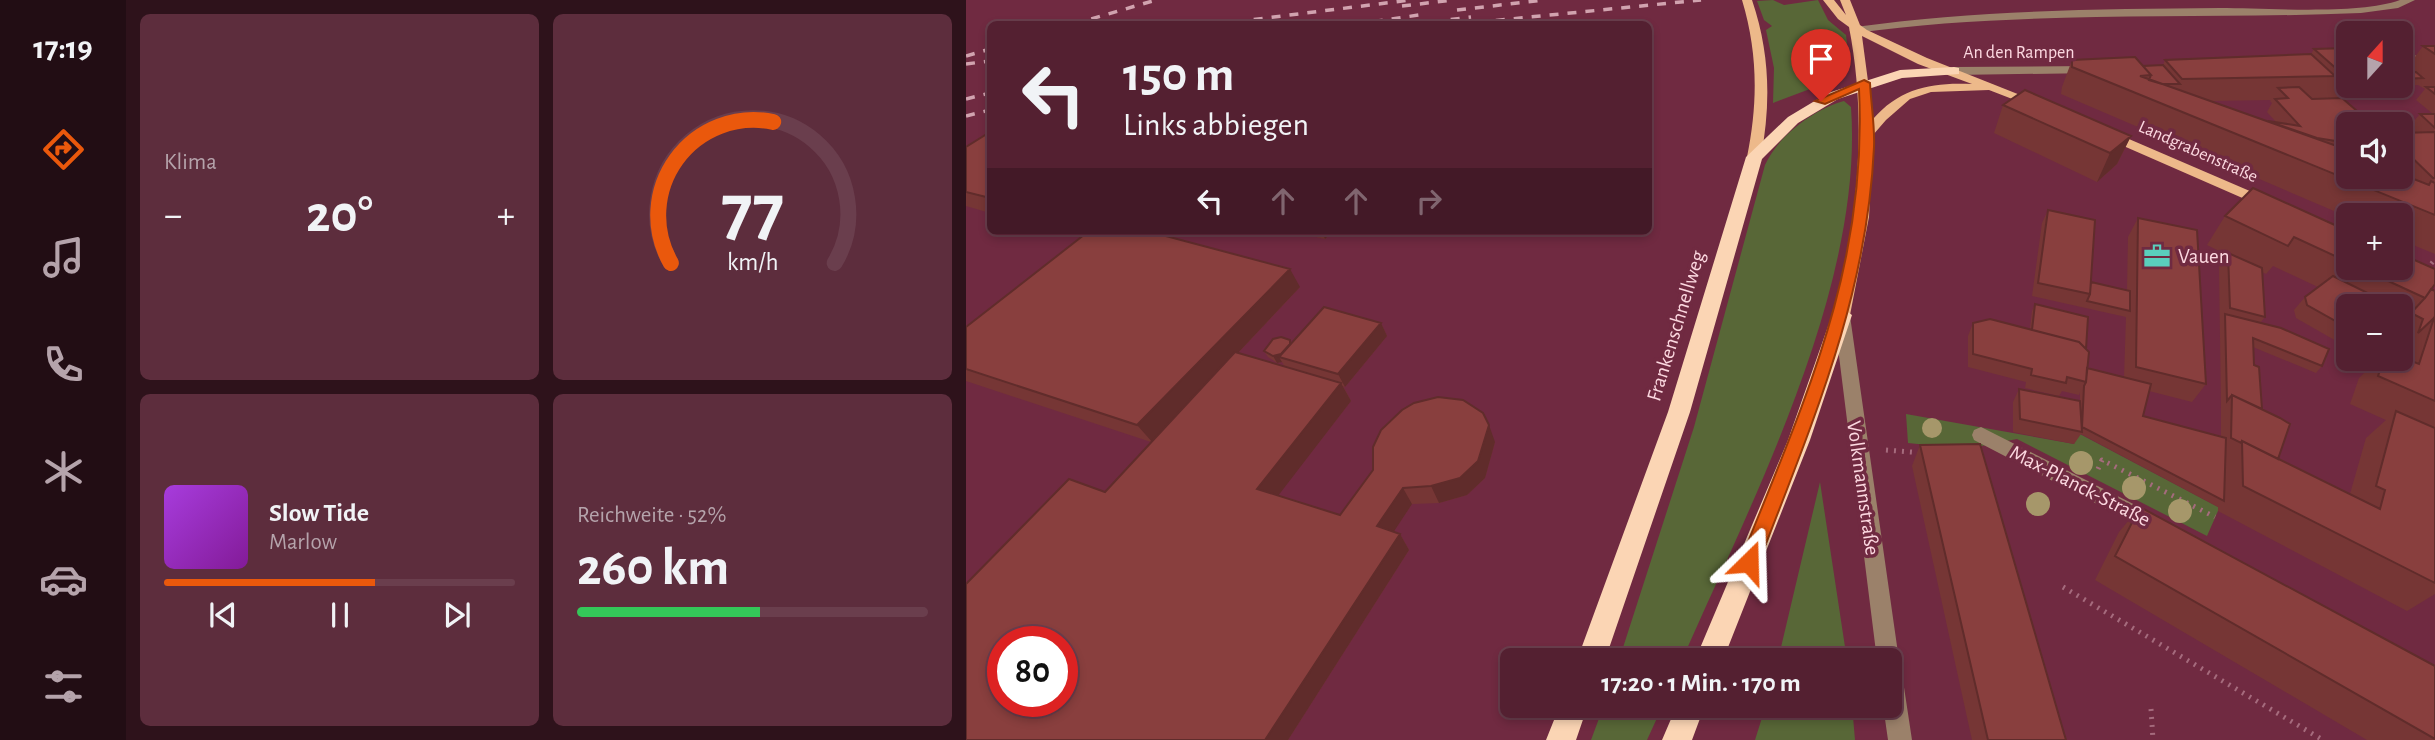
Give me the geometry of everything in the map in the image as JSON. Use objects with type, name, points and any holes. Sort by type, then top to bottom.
[{"type":"highway","points":[[1754,157],[1801,113],[1821,101],[1864,83],[1900,74],[1954,71]]},
{"type":"highway","name":"Frankenschnellweg","points":[[1595,648],[1679,412],[1754,157]]},
{"type":"highway","points":[[1714,648],[1799,440],[1842,315]]},
{"type":"highway","points":[[1561,740],[1569,718]]},
{"type":"highway","points":[[1677,740],[1686,718]]},
{"type":"main road","name":"Frankenschnellweg","points":[[1746,0],[1760,43],[1763,75],[1763,95],[1754,157]]},
{"type":"main road","points":[[1828,0],[1835,14],[1855,30]]},
{"type":"main road","points":[[1842,315],[1859,233],[1868,133],[1864,83],[1855,30],[1845,0]]},
{"type":"main road","name":"An den Rampen","points":[[1855,30],[1954,71]]},
{"type":"main road","points":[[1954,71],[2054,110]]},
{"type":"main road","points":[[1868,133],[1893,104],[1916,91],[1945,86],[2001,89]]},
{"type":"main road","name":"Landgrabenstraße","points":[[2091,127],[2280,209]]},
{"type":"street","points":[[1855,30],[1964,15],[2303,10],[2384,7],[2410,0]]},
{"type":"street","points":[[2413,60],[2435,59]]},
{"type":"street","name":"An den Rampen","points":[[1954,71],[2109,69]]},
{"type":"street","name":"Volkmannstraße","points":[[1842,315],[1886,648]]},
{"type":"street","name":"Max-Planck-Straße","points":[[1981,435],[2168,531]]},
{"type":"street","points":[[1897,718],[1900,740]]},
{"type":"path","points":[[2425,273],[2435,259]]},
{"type":"path","points":[[1858,447],[1926,453]]},
{"type":"path","points":[[2088,489],[2102,460],[2215,517]]},
{"type":"path","points":[[2063,587],[2323,740]]},
{"type":"path","points":[[2151,709],[2153,740]]},
{"type":"green space","points":[[1773,0],[1784,5],[1818,0],[1828,20],[1846,35],[1850,68],[1842,69],[1842,77],[1773,103],[1774,68],[1766,30],[1772,26],[1764,20],[1757,1]]},
{"type":"green space","points":[[1844,101],[1851,107],[1850,176],[1840,246],[1822,318],[1798,390],[1770,461],[1687,648],[1623,648],[1694,427],[1765,165],[1779,144],[1798,125]]},
{"type":"green space","points":[[1906,414],[2074,444],[2078,433],[2218,507],[2218,511],[2207,536],[2017,439],[1966,449],[1908,443]]},
{"type":"green space","points":[[1820,482],[1845,648],[1781,648]]},
{"type":"green space","points":[[1599,718],[1657,718],[1647,740],[1591,740]]},
{"type":"green space","points":[[1762,718],[1853,718],[1855,740],[1755,740]]},
{"type":"building","points":[[2423,46],[2435,46],[2435,54]]},
{"type":"building","points":[[2336,48],[2336,68],[2314,49]]},
{"type":"building","points":[[2311,54],[2335,76],[2182,79],[2165,60]]},
{"type":"building","points":[[2135,57],[2151,75],[2140,76],[2336,146],[2336,175],[2072,67],[2072,60]]},
{"type":"building","points":[[2163,65],[2180,84],[2162,84],[2149,80],[2151,75],[2143,66]]},
{"type":"building","points":[[2413,72],[2416,72],[2423,78],[2413,78]]},
{"type":"building","points":[[2299,87],[2312,99],[2342,98],[2358,112],[2336,112],[2336,141],[2317,138],[2268,121],[2300,126],[2275,99],[2288,98],[2278,88]]},
{"type":"building","points":[[2426,87],[2435,87],[2435,94]]},
{"type":"building","points":[[2025,90],[2131,136],[2110,153],[2003,105]]},
{"type":"building","points":[[2420,114],[2435,114],[2435,128]]},
{"type":"building","points":[[2435,132],[2435,178],[2413,159],[2413,133]]},
{"type":"building","points":[[987,134],[987,197],[966,192],[966,147]]},
{"type":"building","points":[[2413,179],[2429,185],[2431,181],[2435,183],[2435,215],[2413,206],[2413,203],[2406,203],[2371,189],[2413,189]]},
{"type":"building","points":[[2253,188],[2336,226],[2336,256],[2294,237],[2288,246],[2225,216]]},
{"type":"building","points":[[2048,210],[2095,220],[2090,294],[2038,283]]},
{"type":"building","points":[[2138,218],[2197,230],[2206,384],[2136,367]]},
{"type":"building","points":[[1084,235],[1162,235],[1290,269],[1137,425],[966,369],[966,327]]},
{"type":"building","points":[[2228,253],[2262,268],[2265,317],[2230,308]]},
{"type":"building","points":[[2413,259],[2435,269],[2435,284],[2425,298],[2386,280],[2413,280]]},
{"type":"building","points":[[2333,276],[2336,280],[2370,294],[2336,294],[2336,321],[2307,305],[2305,297]]},
{"type":"building","points":[[2091,282],[2130,291],[2130,311],[2087,301]]},
{"type":"building","points":[[2431,289],[2435,291],[2435,319],[2418,333],[2423,319],[2413,314],[2413,311]]},
{"type":"building","points":[[2035,304],[2088,317],[2086,349],[2079,342],[2032,330]]},
{"type":"building","points":[[1324,307],[1381,323],[1338,374],[1279,357]]},
{"type":"building","points":[[2225,314],[2281,328],[2329,349],[2322,366],[2253,338],[2254,365],[2259,367],[2262,409],[2232,395],[2227,401]]},
{"type":"building","points":[[2434,318],[2435,401],[2378,376],[2380,371],[2413,371],[2413,362],[2419,364]]},
{"type":"building","points":[[1990,319],[2079,342],[2089,352],[2086,382],[2067,377],[2066,383],[2031,375],[2032,369],[1973,354],[1973,323]]},
{"type":"building","points":[[1281,337],[1290,340],[1290,344],[1281,354],[1273,356],[1264,351],[1273,339]]},
{"type":"building","points":[[1235,352],[1341,383],[1257,489],[1340,515],[1373,470],[1373,447],[1381,430],[1402,410],[1414,403],[1438,397],[1463,400],[1483,413],[1489,425],[1478,461],[1460,478],[1431,486],[1403,488],[1377,526],[1400,534],[1265,740],[966,740],[966,584],[1069,479],[1105,492]]},
{"type":"building","points":[[2087,368],[2151,384],[2143,416],[2226,438],[2224,501],[2082,427]]},
{"type":"building","points":[[2019,389],[2080,401],[2082,432],[2020,419]]},
{"type":"building","points":[[2232,395],[2290,424],[2278,459],[2231,438]]},
{"type":"building","points":[[2396,411],[2435,428],[2435,583],[2243,486],[2242,441],[2380,509],[2385,490],[2376,486]]},
{"type":"building","points":[[1980,444],[2066,740],[1988,740],[1920,445]]},
{"type":"building","points":[[2140,507],[2435,666],[2435,739],[2115,556]]},
{"type":"railway","points":[[1084,21],[1156,0]]},
{"type":"railway","points":[[1242,21],[1410,0]]},
{"type":"railway","points":[[1402,6],[1453,0]]},
{"type":"railway","points":[[1457,10],[1544,0]]},
{"type":"railway","points":[[1490,21],[1701,0]]},
{"type":"railway","points":[[1377,21],[1426,14]]},
{"type":"railway","points":[[1439,21],[1471,17]]},
{"type":"railway","points":[[966,56],[987,50]]},
{"type":"railway","points":[[966,64],[987,61]]},
{"type":"railway","points":[[966,99],[987,94]]},
{"type":"railway","points":[[966,116],[987,111]]},
{"type":"place","name":"Vauen","points":[[2157,256]]},
{"type":"route","points":[[1749,562],[1799,440],[1826,365],[1842,315],[1857,245],[1868,145],[1864,83],[1821,101]]}]
